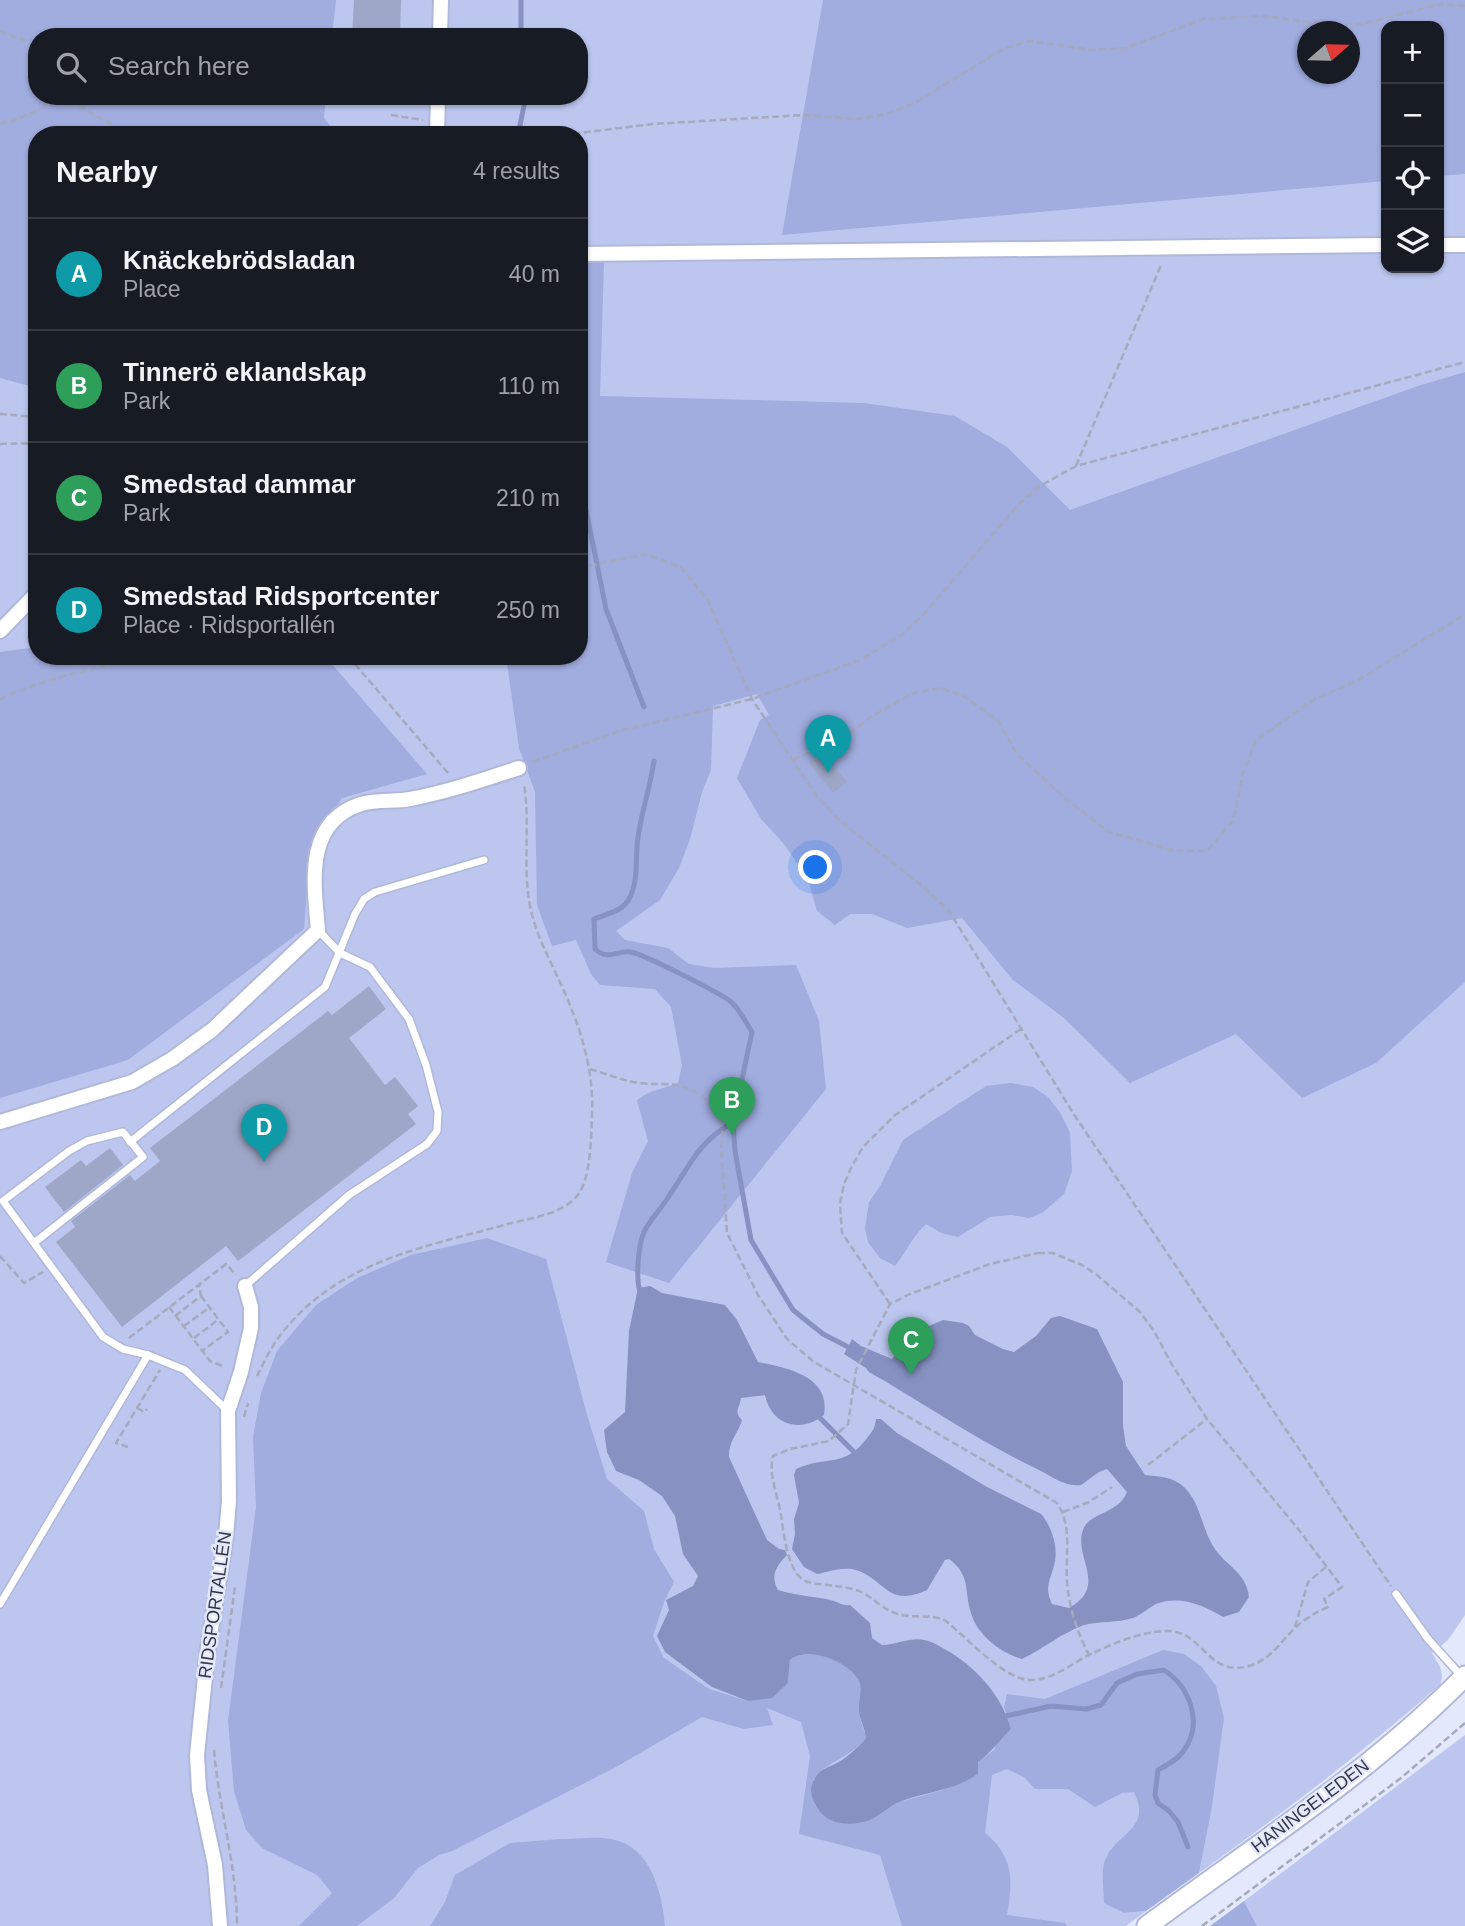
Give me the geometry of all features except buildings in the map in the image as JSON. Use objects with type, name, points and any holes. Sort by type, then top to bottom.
[{"type":"main road","name":"HANINGELEDEN","points":[[1147,1926],[1352,1776],[1410,1729],[1464,1677]]},
{"type":"street","points":[[440,28],[441,0]]},
{"type":"street","points":[[437,126],[438,105]]},
{"type":"street","points":[[1444,245],[1465,244]]},
{"type":"street","points":[[588,254],[1381,245]]},
{"type":"street","points":[[0,631],[28,602]]},
{"type":"street","points":[[0,1122],[132,1082],[172,1059],[212,1030],[318,930],[314,863],[320,841],[333,822],[347,809],[364,803],[403,801],[460,787],[519,768]]},
{"type":"street","name":"RIDSPORTALLÉN","points":[[220,1926],[215,1866],[199,1790],[197,1755],[208,1648],[226,1536],[229,1502],[228,1411],[241,1372],[251,1328],[251,1307],[245,1286]]},
{"type":"lane","points":[[130,1142],[325,987],[355,914],[364,899],[375,892],[484,860]]},
{"type":"lane","points":[[245,1286],[349,1195],[427,1144],[437,1131],[438,1112],[435,1100],[426,1065],[409,1019],[370,967],[340,953],[318,930]]},
{"type":"lane","points":[[34,1243],[143,1157],[122,1132],[87,1141],[69,1151],[3,1201],[103,1337],[118,1346],[186,1370],[228,1411]]},
{"type":"lane","points":[[0,1604],[148,1355]]},
{"type":"lane","points":[[1396,1594],[1429,1639],[1464,1677]]},
{"type":"path","points":[[588,132],[666,123],[803,115],[857,118],[883,115],[913,104],[1005,48],[1030,41],[1092,50],[1126,48],[1204,19],[1265,16],[1331,26],[1362,24],[1441,4],[1465,6]]},
{"type":"path","points":[[0,31],[28,42]]},
{"type":"path","points":[[0,123],[13,121],[49,105]]},
{"type":"path","points":[[78,105],[117,126]]},
{"type":"path","points":[[391,116],[429,126]]},
{"type":"path","points":[[1076,466],[1169,247]]},
{"type":"path","points":[[169,1307],[210,1361],[257,1376],[286,1327],[322,1293],[360,1270],[389,1257],[548,1213],[575,1199],[583,1188],[587,1174],[592,1115],[589,1068],[570,1006],[544,951],[529,904],[527,803],[519,768],[618,731],[752,699],[860,660],[902,635],[925,614],[1019,504],[1048,481],[1076,466],[1465,362]]},
{"type":"path","points":[[0,414],[28,416]]},
{"type":"path","points":[[0,444],[28,443]]},
{"type":"path","points":[[588,566],[645,554],[681,567],[708,601],[752,699],[815,794],[839,820],[949,911],[1073,1114],[1396,1594]]},
{"type":"path","points":[[792,760],[848,735],[871,717],[913,693],[941,688],[965,697],[998,721],[1017,754],[1067,800],[1109,832],[1171,850],[1207,850],[1233,821],[1243,774],[1256,740],[1315,699],[1357,681],[1465,614]]},
{"type":"path","points":[[0,699],[20,690],[111,665]]},
{"type":"path","points":[[356,665],[460,787]]},
{"type":"path","points":[[890,1304],[842,1233],[840,1204],[844,1184],[852,1166],[863,1147],[895,1115],[1021,1029]]},
{"type":"path","points":[[589,1068],[630,1082],[688,1088],[715,1108],[724,1133],[721,1145],[727,1233],[758,1295],[786,1339],[814,1362],[1057,1503],[1063,1512],[1069,1553],[1069,1599],[1078,1630],[1089,1654]]},
{"type":"path","points":[[1053,1253],[1082,1265],[1140,1312],[1207,1419],[1299,1530],[1342,1587],[1324,1599],[1328,1607],[1295,1628],[1271,1655],[1254,1665],[1238,1668],[1222,1666],[1190,1638],[1170,1630],[1131,1638],[1089,1654],[1052,1676],[1026,1680],[1001,1668],[946,1621],[936,1616],[902,1616],[864,1593],[836,1585],[804,1581],[798,1576],[787,1548],[771,1463],[773,1456],[779,1452],[829,1441],[848,1424],[856,1370],[890,1304],[910,1294],[1014,1257],[1053,1253]]},
{"type":"path","points":[[0,1256],[23,1283],[51,1267]]},
{"type":"path","points":[[118,1346],[226,1264],[245,1286]]},
{"type":"path","points":[[200,1284],[201,1296],[228,1332],[202,1351]]},
{"type":"path","points":[[175,1316],[201,1296]]},
{"type":"path","points":[[183,1327],[210,1307]]},
{"type":"path","points":[[192,1339],[219,1320]]},
{"type":"path","points":[[128,1447],[116,1443],[165,1362]]},
{"type":"path","points":[[243,1427],[250,1397]]},
{"type":"path","points":[[137,1408],[144,1412],[147,1409]]},
{"type":"path","points":[[1148,1465],[1207,1419]]},
{"type":"path","points":[[1063,1512],[1089,1502],[1112,1488]]},
{"type":"path","points":[[1295,1628],[1308,1582],[1326,1567]]},
{"type":"path","points":[[221,1688],[235,1583]]},
{"type":"path","points":[[1202,1926],[1401,1778],[1465,1723]]},
{"type":"path","points":[[214,1748],[216,1779],[234,1872],[237,1926]]},
{"type":"shaded area","points":[[0,0],[1465,0],[1465,1615],[1448,1640],[1432,1653],[1442,1672],[1440,1685],[1322,1782],[1199,1873],[1208,1823],[1124,1913],[1146,1911],[1126,1926],[1067,1926],[1065,1923],[1044,1926],[0,1926]]},
{"type":"shaded area","points":[[0,0],[336,0],[333,28],[28,28],[28,105],[325,105],[324,118],[330,126],[28,126],[28,386],[0,378]]},
{"type":"shaded area","points":[[823,0],[1465,0],[1465,174],[1444,176],[1444,21],[1381,21],[1381,181],[782,235]]},
{"type":"shaded area","points":[[588,260],[604,260],[600,396],[864,403],[955,416],[1007,447],[1070,510],[1418,386],[1465,372],[1465,982],[1376,1063],[1302,1098],[1236,1034],[1130,1083],[1064,1018],[1013,980],[962,918],[907,928],[872,914],[850,914],[835,925],[817,911],[808,879],[784,844],[761,819],[737,778],[760,720],[769,715],[757,694],[713,706],[711,770],[679,868],[660,900],[616,931],[625,940],[668,948],[689,964],[714,968],[796,965],[819,1021],[826,1089],[669,1283],[606,1262],[632,1173],[648,1141],[637,1100],[678,1083],[682,1065],[671,1007],[655,989],[600,985],[591,974],[576,940],[552,946],[537,905],[535,792],[519,748],[507,665],[588,665]]},
{"type":"shaded area","points":[[28,648],[28,665],[333,665],[427,774],[342,798],[310,851],[304,929],[128,1060],[0,1098],[0,652]]},
{"type":"shaded area","points":[[1011,1083],[1033,1087],[1048,1097],[1061,1114],[1070,1133],[1072,1171],[1064,1194],[1042,1213],[1029,1218],[1011,1215],[990,1217],[958,1237],[941,1233],[926,1224],[895,1266],[880,1258],[868,1242],[865,1228],[869,1202],[903,1140],[986,1086]]},
{"type":"shaded area","points":[[487,1238],[546,1259],[587,1415],[607,1479],[644,1511],[654,1549],[674,1582],[653,1636],[664,1658],[709,1689],[748,1701],[788,1682],[790,1660],[798,1656],[807,1654],[826,1657],[845,1666],[860,1684],[860,1717],[866,1738],[813,1780],[851,1823],[862,1823],[899,1802],[943,1790],[973,1777],[978,1762],[994,1750],[998,1740],[1011,1729],[1004,1707],[1007,1694],[1045,1699],[1163,1650],[1184,1654],[1201,1666],[1216,1686],[1224,1718],[1212,1806],[1199,1873],[1146,1911],[1124,1913],[1104,1903],[1104,1863],[1111,1849],[1131,1829],[1139,1814],[1134,1792],[1122,1793],[1095,1807],[1068,1789],[1035,1789],[1024,1777],[1007,1769],[992,1775],[985,1833],[1002,1851],[1009,1870],[1007,1915],[1065,1923],[1067,1926],[902,1926],[880,1855],[799,1834],[810,1756],[801,1722],[767,1708],[773,1725],[744,1729],[702,1717],[616,1767],[452,1851],[439,1855],[418,1868],[394,1898],[357,1926],[299,1926],[332,1893],[317,1875],[262,1848],[246,1830],[234,1791],[228,1721],[256,1507],[253,1437],[261,1393],[277,1351],[316,1305],[357,1278],[411,1255]]},
{"type":"shaded area","points":[[650,1286],[662,1293],[725,1305],[737,1320],[758,1362],[782,1367],[804,1376],[821,1391],[824,1415],[806,1424],[797,1425],[780,1420],[768,1405],[765,1395],[741,1398],[738,1410],[742,1420],[730,1447],[729,1457],[767,1540],[785,1550],[787,1555],[775,1571],[774,1580],[778,1590],[850,1605],[870,1623],[872,1638],[882,1645],[919,1639],[928,1641],[953,1654],[981,1677],[1002,1706],[1011,1729],[978,1762],[978,1773],[970,1779],[897,1803],[864,1822],[847,1824],[830,1820],[814,1801],[811,1792],[813,1782],[819,1773],[845,1758],[866,1738],[859,1711],[861,1687],[852,1672],[826,1657],[806,1654],[798,1656],[790,1660],[788,1682],[772,1698],[748,1701],[712,1687],[665,1652],[657,1636],[669,1610],[666,1600],[693,1586],[698,1576],[683,1554],[675,1516],[662,1496],[639,1480],[616,1471],[607,1452],[604,1430],[625,1412],[629,1331],[638,1288]]},
{"type":"shaded area","points":[[1060,1316],[1097,1329],[1123,1382],[1126,1446],[1145,1475],[1171,1479],[1181,1484],[1190,1494],[1213,1546],[1240,1575],[1247,1588],[1249,1597],[1239,1612],[1223,1617],[1191,1603],[1165,1601],[1133,1618],[1084,1625],[1022,1659],[998,1648],[984,1636],[971,1613],[964,1577],[949,1559],[945,1560],[927,1590],[903,1596],[895,1594],[856,1570],[841,1569],[817,1574],[804,1567],[792,1549],[794,1519],[799,1503],[794,1475],[796,1469],[850,1454],[859,1448],[871,1433],[876,1419],[881,1419],[897,1433],[987,1487],[1041,1514],[1055,1542],[1055,1561],[1048,1587],[1049,1598],[1052,1604],[1069,1608],[1081,1599],[1087,1590],[1088,1581],[1081,1540],[1083,1530],[1091,1520],[1118,1505],[1127,1492],[1107,1469],[1081,1485],[1058,1480],[973,1434],[869,1372],[844,1354],[852,1339],[861,1346],[892,1359],[917,1331],[943,1320],[963,1323],[969,1326],[975,1335],[1014,1352],[1036,1336],[1051,1318]]},
{"type":"shaded area","points":[[1465,1735],[1465,1926],[1257,1926],[1244,1901]]},
{"type":"shaded area","points":[[611,1839],[625,1843],[636,1851],[652,1872],[661,1899],[665,1926],[430,1926],[445,1902],[455,1875],[510,1843]]},
{"type":"shaded area","points":[[1244,1901],[1257,1926],[1210,1926]]},
{"type":"waterway","points":[[521,0],[521,28]]},
{"type":"waterway","points":[[520,126],[524,105]]},
{"type":"waterway","points":[[588,520],[606,609],[644,707]]},
{"type":"waterway","points":[[654,761],[638,837],[633,890],[624,906],[594,919],[595,949],[608,955],[631,952],[650,959],[723,996],[742,1015],[752,1032],[733,1122],[735,1151],[751,1240],[793,1310],[823,1334],[854,1350]]},
{"type":"waterway","points":[[641,1294],[638,1262],[645,1230],[702,1147],[733,1122]]},
{"type":"waterway","points":[[818,1416],[858,1456]]},
{"type":"waterway","points":[[1002,1717],[1051,1706],[1086,1709],[1101,1705],[1117,1683],[1137,1674],[1164,1670],[1187,1695],[1193,1728],[1182,1753],[1158,1770],[1155,1795],[1158,1803],[1178,1822],[1188,1847]]},
{"type":"place","name":"Knäckebrödsladan","points":[[828,773]]},
{"type":"place","name":"Tinnerö eklandskap","points":[[732,1135]]},
{"type":"place","name":"Smedstad Ridsportcenter","points":[[264,1162]]},
{"type":"place","name":"Smedstad dammar","points":[[911,1375]]}]
